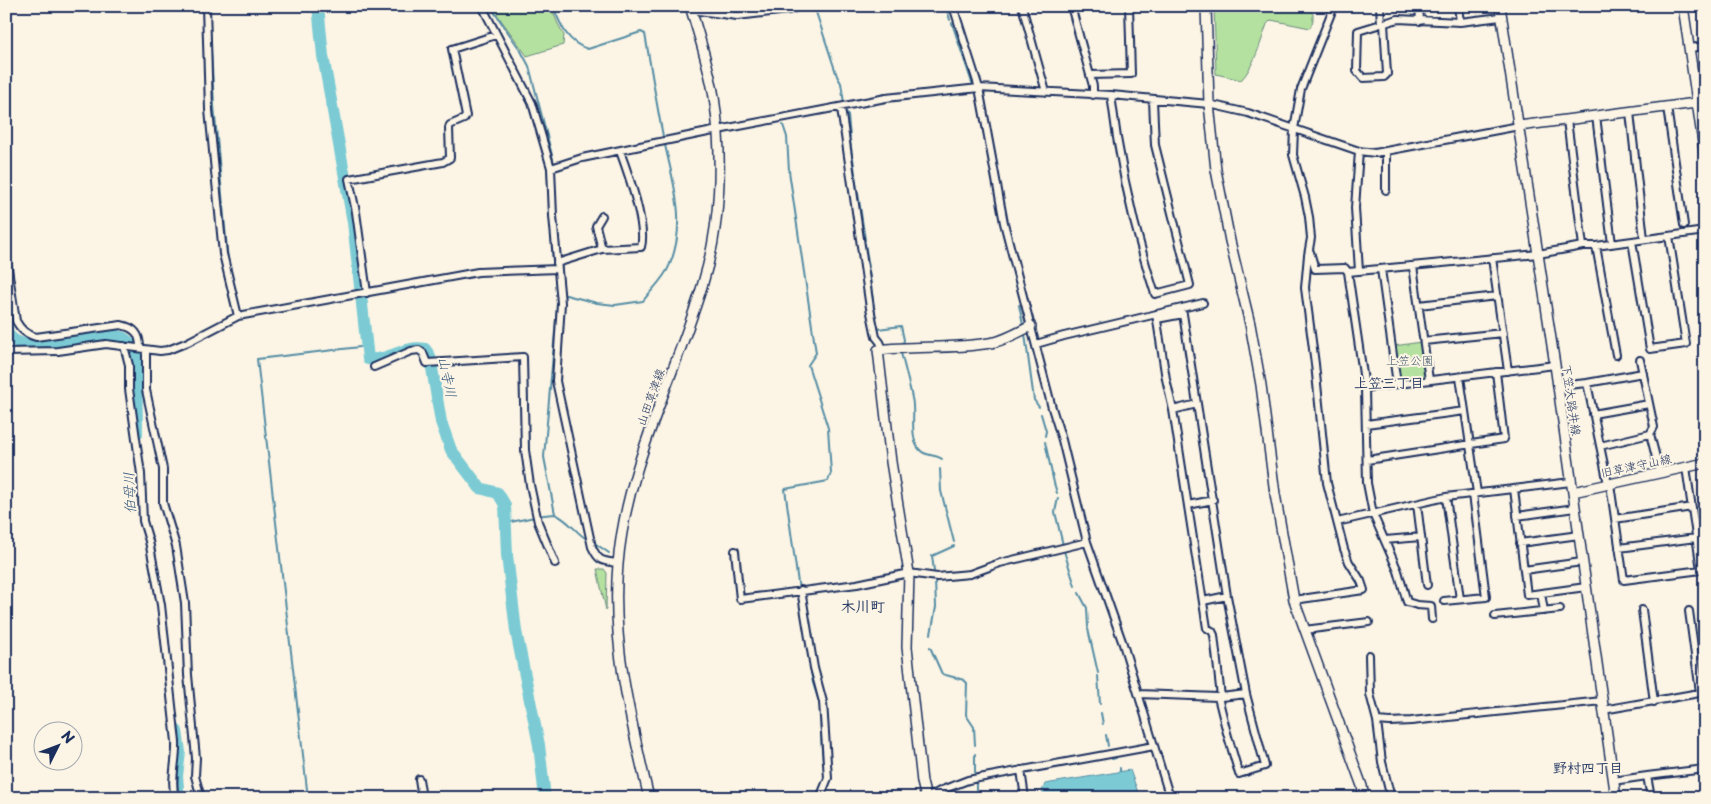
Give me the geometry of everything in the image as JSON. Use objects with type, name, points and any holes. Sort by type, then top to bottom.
[{"type":"street","points":[[206,6],[209,110],[223,254],[238,316]]},
{"type":"street","points":[[482,6],[532,103],[551,168],[560,303],[556,381],[592,547],[597,558],[618,563]]},
{"type":"street","points":[[691,8],[737,16],[789,10],[802,6]]},
{"type":"street","points":[[953,6],[979,88],[998,194],[1087,542],[1139,694],[1170,798]]},
{"type":"street","points":[[1022,6],[1046,92]]},
{"type":"street","points":[[1071,6],[1090,75],[1093,95]]},
{"type":"street","points":[[1090,75],[1131,74],[1129,6]]},
{"type":"street","points":[[1206,6],[1206,104],[1216,170],[1230,241],[1250,324],[1261,385],[1275,494],[1294,600],[1362,786],[1364,798]]},
{"type":"street","points":[[1294,600],[1364,590],[1344,549],[1327,483],[1305,288],[1311,238],[1305,196],[1293,155],[1294,129],[1301,89],[1334,6]]},
{"type":"street","points":[[1380,6],[1382,23],[1387,74],[1384,77],[1363,78],[1357,71],[1358,31],[1382,23],[1398,19],[1460,22],[1501,18]]},
{"type":"street","points":[[1419,6],[1420,21]]},
{"type":"street","points":[[1458,6],[1460,22]]},
{"type":"street","name":"下笠大路井線","points":[[1500,6],[1555,365],[1616,798]]},
{"type":"street","points":[[1683,6],[1700,103],[1705,156]]},
{"type":"street","name":"山田草津線","points":[[649,798],[622,674],[616,604],[618,563],[624,518],[636,470],[703,282],[717,214],[719,167],[718,130],[714,96],[707,63],[691,8]]},
{"type":"street","points":[[367,293],[356,212],[349,179],[443,162],[450,158],[448,132],[450,125],[464,119],[466,116],[452,49],[496,35]]},
{"type":"street","points":[[1690,48],[1705,46]]},
{"type":"street","points":[[551,168],[582,158],[886,98],[979,88],[1111,95],[1206,104],[1248,113],[1359,151],[1375,153],[1518,126],[1700,103]]},
{"type":"street","points":[[1111,95],[1116,140],[1144,259],[1155,294],[1190,285],[1155,145],[1153,100]]},
{"type":"street","points":[[1667,107],[1684,225]]},
{"type":"street","points":[[841,108],[870,308],[876,337],[883,349]]},
{"type":"street","points":[[1630,112],[1644,239]]},
{"type":"street","points":[[1596,116],[1612,244]]},
{"type":"street","points":[[1566,120],[1583,246]]},
{"type":"street","points":[[6,352],[58,351],[106,344],[168,350],[188,342],[238,316],[478,272],[558,266],[602,249],[641,247],[641,231],[634,191],[620,151]]},
{"type":"street","points":[[1359,151],[1355,208],[1359,271]]},
{"type":"street","points":[[1386,151],[1386,190]]},
{"type":"street","points":[[602,216],[596,226],[602,249]]},
{"type":"street","points":[[1348,272],[1538,254],[1583,246],[1596,246],[1705,231]]},
{"type":"street","points":[[1632,241],[1650,348],[1686,344],[1669,236]]},
{"type":"street","points":[[1309,244],[1315,269],[1345,268],[1348,272],[1365,388],[1367,483],[1373,514],[1398,572],[1407,602],[1430,606],[1432,619]]},
{"type":"street","points":[[1596,246],[1616,355]]},
{"type":"street","points":[[6,255],[16,321],[26,333],[36,337],[121,325],[130,327],[140,338],[143,349],[146,390],[163,469],[163,503],[176,546],[185,603],[188,675],[196,758],[195,776],[201,798]]},
{"type":"street","points":[[1492,258],[1508,371]]},
{"type":"street","points":[[1413,266],[1429,380]]},
{"type":"street","points":[[1382,269],[1397,384]]},
{"type":"street","points":[[1419,305],[1497,296]]},
{"type":"street","points":[[1036,344],[1203,303]]},
{"type":"street","points":[[1183,314],[1227,596],[1246,694],[1265,766],[1239,774],[1227,733],[1220,697],[1214,635],[1212,631],[1206,628],[1173,410],[1166,380],[1156,316],[1183,314]]},
{"type":"street","points":[[1031,326],[995,342],[933,348],[878,350],[891,462],[909,573],[907,647],[922,782],[926,798],[968,780],[1154,746]]},
{"type":"street","points":[[1424,341],[1503,333]]},
{"type":"street","points":[[124,346],[129,365],[129,389],[141,474],[143,521],[149,541],[161,605],[176,742],[172,780],[175,798]]},
{"type":"street","points":[[374,367],[419,350],[423,353],[427,363],[523,357],[525,450],[530,485],[538,522],[555,563]]},
{"type":"street","points":[[1640,360],[1654,427],[1650,434],[1660,473]]},
{"type":"street","points":[[1365,388],[1555,365]]},
{"type":"street","points":[[1367,460],[1504,440],[1496,372]]},
{"type":"street","points":[[1558,386],[1643,373]]},
{"type":"street","points":[[1444,601],[1486,597],[1470,445],[1460,377]]},
{"type":"street","points":[[1586,383],[1609,484],[1624,580],[1701,570],[1686,467]]},
{"type":"street","points":[[1173,410],[1197,404]]},
{"type":"street","points":[[1593,414],[1649,404]]},
{"type":"street","points":[[1366,424],[1465,411]]},
{"type":"street","points":[[1600,446],[1650,434]]},
{"type":"street","name":"旧草津守山線","points":[[1573,492],[1705,462]]},
{"type":"street","points":[[1336,522],[1446,497],[1570,482]]},
{"type":"street","points":[[1514,489],[1527,595],[1586,587]]},
{"type":"street","points":[[1446,497],[1460,599]]},
{"type":"street","points":[[1188,505],[1213,500]]},
{"type":"street","points":[[1417,504],[1427,585]]},
{"type":"street","points":[[1615,519],[1692,507]]},
{"type":"street","points":[[1517,516],[1575,508]]},
{"type":"street","points":[[1520,543],[1579,534]]},
{"type":"street","points":[[1385,540],[1421,537]]},
{"type":"street","points":[[1619,548],[1696,538]]},
{"type":"street","points":[[736,551],[740,598],[857,584],[909,573],[937,578],[970,574],[1000,564],[1087,542]]},
{"type":"street","points":[[1524,570],[1582,562]]},
{"type":"street","points":[[801,590],[814,668],[823,702],[828,778],[820,798]]},
{"type":"street","points":[[1541,593],[1544,611]]},
{"type":"street","points":[[1203,601],[1227,596]]},
{"type":"street","points":[[1495,616],[1560,609]]},
{"type":"street","points":[[1642,610],[1654,702]]},
{"type":"street","points":[[1377,721],[1411,721],[1654,702],[1703,692],[1689,611]]},
{"type":"street","points":[[1304,630],[1369,622]]},
{"type":"street","points":[[1368,655],[1370,694],[1377,721],[1382,762],[1390,798]]},
{"type":"street","points":[[1139,694],[1220,697],[1246,694]]},
{"type":"street","points":[[1613,781],[1705,769]]},
{"type":"street","points":[[1021,770],[1026,798]]},
{"type":"street","points":[[1647,776],[1651,798]]},
{"type":"street","points":[[420,780],[422,798]]},
{"type":"green space","points":[[491,6],[551,6],[564,35],[563,45],[527,56]]},
{"type":"green space","points":[[1214,6],[1324,6],[1322,8],[1315,7],[1311,12],[1313,14],[1313,21],[1310,28],[1271,20],[1267,24],[1249,69],[1241,80],[1216,74]]},
{"type":"green space","name":"上笠公園","points":[[1421,342],[1426,374],[1424,377],[1399,380],[1394,346]]},
{"type":"green space","points":[[597,569],[604,569],[607,573],[606,610]]},
{"type":"water","points":[[1130,770],[1140,798],[1044,798],[1042,791],[1045,784]]},
{"type":"waterway","name":"山寺川","points":[[318,6],[323,56],[353,222],[368,359],[384,358],[410,349],[425,349],[430,356],[441,422],[451,450],[480,488],[498,493],[505,505],[507,555],[516,631],[539,745],[545,798]]},
{"type":"waterway","points":[[490,6],[529,66],[553,159],[549,159]]},
{"type":"waterway","points":[[553,6],[565,32],[575,42],[588,49],[641,32],[645,34],[660,123],[677,200],[678,216],[675,248],[668,269],[643,301],[615,305],[597,303],[566,295],[562,296]]},
{"type":"waterway","points":[[814,6],[841,83],[844,103]]},
{"type":"waterway","points":[[946,6],[950,20]]},
{"type":"waterway","points":[[209,11],[214,105],[228,261]]},
{"type":"waterway","points":[[952,23],[972,83]]},
{"type":"waterway","points":[[846,112],[848,115],[850,137]]},
{"type":"waterway","points":[[783,125],[787,137],[789,171],[816,353],[808,365],[828,428],[831,473],[828,481],[785,489],[799,590]]},
{"type":"waterway","points":[[850,140],[852,155]]},
{"type":"waterway","points":[[853,158],[857,190]]},
{"type":"waterway","points":[[547,164],[553,262],[555,261]]},
{"type":"waterway","points":[[858,193],[865,240]]},
{"type":"waterway","points":[[865,244],[869,267]]},
{"type":"waterway","points":[[869,271],[875,315]]},
{"type":"waterway","points":[[506,523],[555,514],[544,457],[558,297]]},
{"type":"waterway","points":[[238,302],[240,311]]},
{"type":"waterway","name":"伯母川","points":[[6,305],[7,332],[15,341],[24,344],[60,344],[113,335],[128,341],[136,354],[137,434]]},
{"type":"waterway","points":[[1019,305],[1023,325]]},
{"type":"waterway","points":[[876,319],[878,329],[901,326],[903,344]]},
{"type":"waterway","points":[[1025,334],[1034,400],[1039,407]]},
{"type":"waterway","points":[[308,798],[257,359],[360,347]]},
{"type":"waterway","points":[[901,353],[913,404],[913,433],[917,446],[923,453],[942,459]]},
{"type":"waterway","points":[[1041,414],[1046,431],[1045,436]]},
{"type":"waterway","points":[[1045,442],[1057,493]]},
{"type":"waterway","points":[[940,469],[941,491],[954,542]]},
{"type":"waterway","points":[[1058,498],[1055,512],[1063,545]]},
{"type":"waterway","points":[[555,514],[588,540]]},
{"type":"waterway","points":[[593,542],[609,553]]},
{"type":"waterway","points":[[934,571],[932,556],[954,546]]},
{"type":"waterway","points":[[1064,551],[1075,586]]},
{"type":"waterway","points":[[931,634],[936,607],[935,580]]},
{"type":"waterway","points":[[1079,593],[1087,608],[1088,627]]},
{"type":"waterway","points":[[1088,629],[1098,673]]},
{"type":"waterway","points":[[806,642],[813,683],[820,705]]},
{"type":"waterway","points":[[930,647],[942,674],[964,680],[967,683],[966,715],[974,727],[975,745]]},
{"type":"waterway","points":[[1098,676],[1100,704]]},
{"type":"waterway","points":[[820,710],[825,775]]},
{"type":"waterway","points":[[1101,713],[1103,724]]},
{"type":"waterway","name":"伯母川","points":[[177,731],[180,752],[177,776],[179,798]]},
{"type":"waterway","points":[[1106,735],[1108,746]]},
{"type":"waterway","points":[[975,754],[975,776]]},
{"type":"waterway","points":[[1112,759],[1116,758]]},
{"type":"waterway","points":[[976,783],[976,798]]},
{"type":"district","name":"上笠三丁目","points":[[1389,382]]},
{"type":"district","name":"木川町","points":[[863,605]]},
{"type":"district","name":"野村四丁目","points":[[1588,767]]}]
